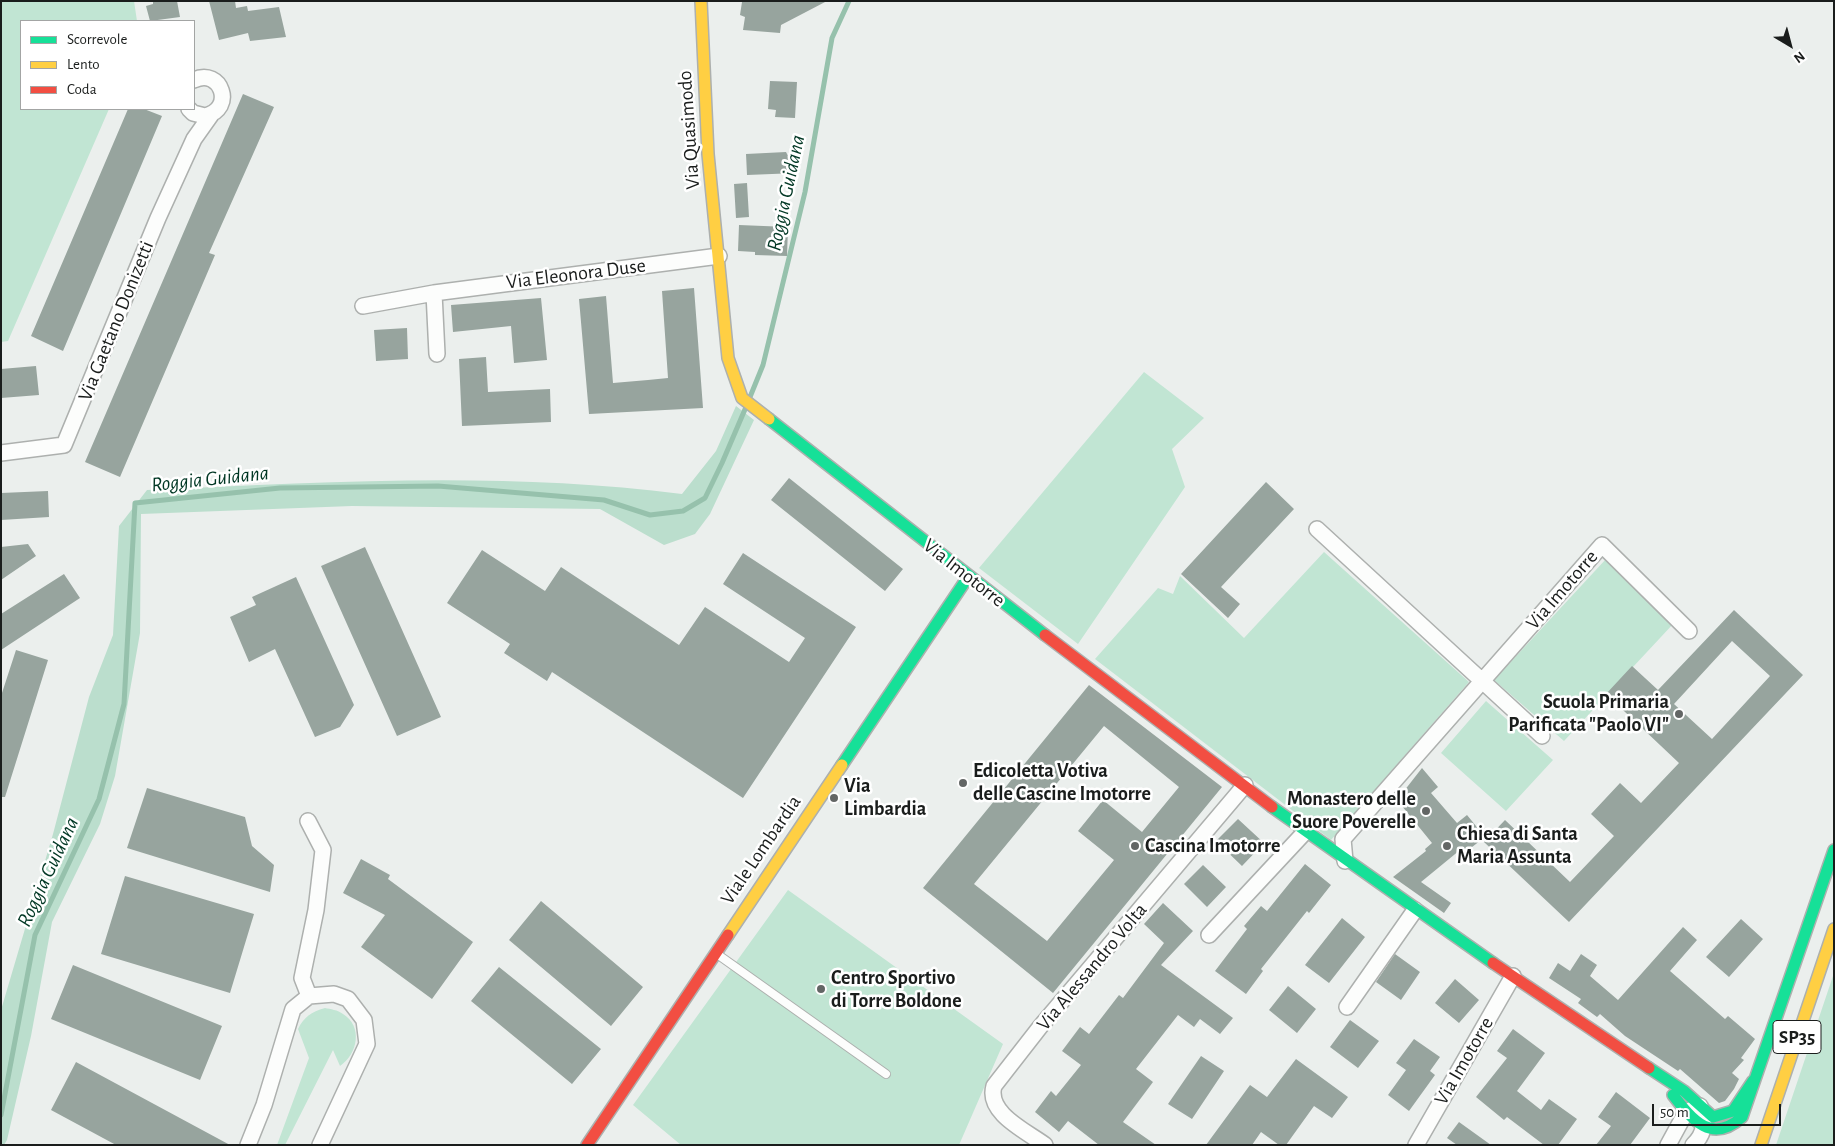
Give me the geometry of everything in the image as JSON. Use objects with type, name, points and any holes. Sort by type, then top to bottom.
[{"type":"main road","name":"Via Quasimodo","points":[[701,1],[708,154],[719,256]]},
{"type":"main road","name":"Via Imotorre","points":[[719,256],[728,358],[742,398],[968,577],[1305,832],[1414,910],[1660,1076],[1693,1109]]},
{"type":"main road","name":"Viale Lombardia","points":[[587,1145],[968,577]]},
{"type":"main road","points":[[1703,1131],[1711,1137],[1723,1138],[1735,1129],[1742,1118],[1753,1081],[1834,850]]},
{"type":"main road","name":"SP35","points":[[1761,1145],[1834,930]]},
{"type":"main road","points":[[1693,1109],[1713,1117],[1726,1117],[1736,1110],[1753,1081]]},
{"type":"street","name":"Via Gaetano Donizetti","points":[[1,453],[64,445],[158,218],[194,139],[222,103],[220,87],[208,78],[195,80]]},
{"type":"street","name":"Via Gaetano Donizetti","points":[[194,139],[191,111],[204,116],[211,115]]},
{"type":"street","name":"Via Eleonora Duse","points":[[363,306],[434,293],[719,256]]},
{"type":"street","points":[[434,293],[437,354]]},
{"type":"street","points":[[1317,529],[1542,736]]},
{"type":"street","name":"Via Imotorre","points":[[1345,861],[1343,838],[1602,546],[1689,631]]},
{"type":"street","name":"Via Alessandro Volta","points":[[1045,1145],[1006,1117],[996,1106],[991,1096],[994,1086],[1040,1028],[1245,785]]},
{"type":"street","points":[[308,820],[324,850],[316,910],[302,978],[309,996]]},
{"type":"street","points":[[1209,935],[1305,832]]},
{"type":"street","points":[[1347,1007],[1414,910]]},
{"type":"street","name":"Via Imotorre","points":[[1416,1145],[1513,976]]},
{"type":"street","points":[[248,1145],[264,1105],[293,1008],[309,996],[334,994],[348,999],[364,1020],[367,1044],[320,1145]]},
{"type":"street","points":[[1668,1145],[1693,1109],[1705,1120],[1703,1131],[1693,1145]]},
{"type":"lane","points":[[715,952],[886,1074]]},
{"type":"green space","points":[[1,1],[134,1],[137,20],[20,20],[20,110],[109,110],[8,341],[1,342]]},
{"type":"green space","points":[[1144,372],[1204,418],[1172,449],[1185,487],[1078,644],[979,568]]},
{"type":"green space","points":[[736,406],[754,420],[710,514],[695,534],[664,545],[600,509],[352,506],[141,514],[140,633],[115,776],[100,824],[52,922],[31,1036],[7,1140],[4,1145],[1,1145],[1,1010],[53,834],[89,697],[113,635],[119,526],[147,490],[414,480],[548,483],[682,494],[716,451]]},
{"type":"green space","points":[[1324,552],[1469,682],[1331,840],[1095,659],[1158,588],[1173,594],[1180,576],[1244,638]]},
{"type":"green space","points":[[1606,559],[1674,623],[1564,741],[1494,680]]},
{"type":"green space","points":[[1486,701],[1553,760],[1506,811],[1441,753]]},
{"type":"green space","name":"Centro Sportivo di Torre Boldone","points":[[788,890],[1003,1044],[959,1145],[681,1145],[633,1105]]},
{"type":"green space","points":[[1834,973],[1834,1145],[1776,1145]]},
{"type":"green space","points":[[325,1008],[339,1012],[349,1019],[356,1033],[354,1047],[346,1061],[340,1066],[333,1050],[285,1145],[277,1145],[309,1058],[298,1029],[308,1016]]},
{"type":"building","points":[[153,1],[177,1],[180,17],[150,20],[146,6],[153,4]]},
{"type":"building","points":[[209,1],[235,1],[236,8],[247,6],[248,11],[279,7],[286,37],[250,41],[248,33],[219,40]]},
{"type":"building","points":[[827,1],[781,25],[780,33],[743,30],[745,17],[740,15],[742,2]]},
{"type":"building","points":[[770,81],[797,82],[795,118],[775,117],[776,110],[768,109]]},
{"type":"building","points":[[243,94],[274,107],[209,253],[215,255],[120,477],[85,462]]},
{"type":"building","points":[[128,110],[147,110],[162,116],[63,351],[31,336]]},
{"type":"building","points":[[786,152],[788,156],[797,156],[797,173],[747,175],[746,154]]},
{"type":"building","points":[[747,183],[749,217],[736,218],[734,184]]},
{"type":"building","points":[[739,225],[788,227],[787,256],[755,255],[755,252],[738,251]]},
{"type":"building","points":[[694,288],[703,408],[589,414],[579,299],[606,296],[613,383],[648,380],[668,378],[662,291]]},
{"type":"building","points":[[541,298],[547,360],[514,363],[511,326],[453,332],[451,305]]},
{"type":"building","points":[[407,328],[408,359],[376,361],[374,330]]},
{"type":"building","points":[[486,357],[488,392],[550,389],[551,422],[462,426],[459,359]]},
{"type":"building","points":[[36,366],[39,395],[1,398],[1,369]]},
{"type":"building","points":[[789,478],[903,569],[885,591],[771,500]]},
{"type":"building","points":[[1266,482],[1294,509],[1221,587],[1240,604],[1228,618],[1181,574]]},
{"type":"building","points":[[48,491],[49,517],[1,520],[1,493]]},
{"type":"building","points":[[28,544],[36,556],[1,580],[1,547]]},
{"type":"building","points":[[365,547],[441,717],[397,736],[321,566]]},
{"type":"building","points":[[482,550],[545,591],[561,567],[679,645],[705,607],[789,662],[805,638],[723,584],[743,553],[856,627],[743,798],[552,672],[547,681],[504,653],[510,644],[447,603]]},
{"type":"building","points":[[64,574],[80,598],[1,650],[1,614]]},
{"type":"building","points":[[296,577],[354,705],[340,727],[315,737],[275,649],[249,662],[230,617],[256,605],[252,597]]},
{"type":"building","points":[[1734,610],[1803,675],[1569,922],[1484,842],[1505,820],[1570,882],[1614,836],[1591,814],[1620,783],[1641,803],[1679,763],[1606,694],[1632,666],[1658,690]],"holes":[[[1732,641],[1770,676],[1712,739],[1674,704]]]},
{"type":"building","points":[[16,650],[48,660],[5,797],[1,797],[1,696]]},
{"type":"building","name":"Cascina Imotorre","points":[[1089,685],[1222,787],[1053,993],[923,888]],"holes":[[[1104,726],[1179,787],[1142,832],[1103,800],[1078,831],[1114,860],[1047,941],[974,884]]]},
{"type":"building","points":[[1422,768],[1438,787],[1431,793],[1457,823],[1467,815],[1485,837],[1463,854],[1460,850],[1421,882],[1451,903],[1444,913],[1393,877],[1426,851],[1425,849],[1432,843],[1397,800]]},
{"type":"building","points":[[147,788],[245,817],[252,846],[274,865],[270,892],[127,848]]},
{"type":"building","points":[[1238,819],[1264,843],[1242,866],[1216,841]]},
{"type":"building","points":[[361,859],[390,875],[388,879],[473,942],[432,999],[361,947],[385,915],[343,893]]},
{"type":"building","points":[[1305,864],[1331,885],[1309,913],[1307,911],[1261,969],[1263,971],[1246,994],[1215,971],[1247,929],[1244,926],[1261,906],[1267,911]]},
{"type":"building","points":[[1203,865],[1226,887],[1207,907],[1184,884]]},
{"type":"building","points":[[125,876],[254,914],[230,993],[101,954]]},
{"type":"building","points":[[541,901],[643,987],[611,1026],[509,940]]},
{"type":"building","points":[[1163,903],[1193,931],[1161,965],[1233,1018],[1220,1034],[1200,1019],[1194,1027],[1178,1015],[1136,1069],[1153,1082],[1123,1122],[1156,1145],[1099,1145],[1068,1121],[1059,1132],[1035,1112],[1051,1091],[1056,1096],[1081,1065],[1062,1051],[1080,1027],[1089,1034],[1119,995],[1123,998],[1164,943],[1144,924]]},
{"type":"building","points":[[1342,918],[1365,937],[1329,983],[1305,965]]},
{"type":"building","points":[[1741,919],[1763,939],[1729,977],[1706,957]]},
{"type":"building","points":[[1683,927],[1697,940],[1670,971],[1725,1019],[1728,1016],[1755,1039],[1741,1058],[1744,1060],[1732,1073],[1739,1079],[1734,1089],[1725,1101],[1719,1103],[1680,1069],[1678,1071],[1625,1036],[1600,1014],[1597,1017],[1578,1003],[1581,999],[1549,978],[1558,963],[1570,971],[1581,954],[1597,965],[1590,976],[1618,1000]]},
{"type":"building","points":[[1395,954],[1420,972],[1401,1000],[1376,982]]},
{"type":"building","points":[[73,965],[222,1026],[200,1080],[51,1019]]},
{"type":"building","points":[[499,967],[601,1049],[572,1084],[471,1001]]},
{"type":"building","points":[[1455,979],[1479,1000],[1459,1023],[1435,1003]]},
{"type":"building","points":[[1288,986],[1316,1009],[1297,1033],[1269,1010]]},
{"type":"building","points":[[1350,1020],[1379,1041],[1358,1068],[1330,1047]]},
{"type":"building","points":[[1513,1029],[1545,1053],[1517,1091],[1541,1110],[1549,1099],[1577,1119],[1558,1145],[1544,1145],[1507,1117],[1504,1120],[1476,1097],[1507,1058],[1497,1051]]},
{"type":"building","points":[[1414,1039],[1440,1057],[1430,1071],[1435,1075],[1409,1111],[1388,1095],[1406,1070],[1396,1063]]},
{"type":"building","points":[[1201,1056],[1224,1071],[1192,1119],[1168,1104]]},
{"type":"building","points":[[1296,1059],[1348,1097],[1332,1118],[1314,1106],[1286,1145],[1279,1145],[1261,1132],[1252,1145],[1206,1145],[1250,1085],[1267,1097]]},
{"type":"building","points":[[76,1062],[230,1145],[116,1145],[51,1110]]},
{"type":"building","points":[[1616,1092],[1650,1118],[1630,1145],[1596,1145],[1611,1126],[1598,1117]]},
{"type":"building","points":[[1459,1122],[1491,1145],[1457,1145],[1447,1138]]},
{"type":"waterway","name":"Roggia Guidana","points":[[750,397],[763,365],[805,192],[832,38],[849,1]]},
{"type":"waterway","name":"Roggia Guidana","points":[[1,1115],[35,935],[99,799],[124,704],[135,503],[280,488],[438,486],[604,500],[650,515],[683,511],[705,498],[746,407]]},
{"type":"traffic: fast","points":[[769,419],[1045,635]]},
{"type":"traffic: fast","points":[[842,765],[968,577]]},
{"type":"traffic: fast","points":[[1272,807],[1493,963]]},
{"type":"traffic: fast","points":[[1673,1095],[1696,1121],[1712,1129],[1721,1129],[1742,1117],[1834,850]]},
{"type":"traffic: fast","points":[[1649,1068],[1684,1091],[1713,1117],[1733,1111],[1753,1081]]},
{"type":"traffic: slow","points":[[701,1],[708,154],[728,358],[742,398],[769,419]]},
{"type":"traffic: slow","points":[[728,935],[842,765]]},
{"type":"traffic: slow","points":[[1761,1145],[1834,929]]},
{"type":"traffic: jam","points":[[1045,635],[1272,807]]},
{"type":"traffic: jam","points":[[587,1145],[728,935]]},
{"type":"traffic: jam","points":[[1493,963],[1649,1068]]},
{"type":"place","name":"Scuola Primaria Parificata \"Paolo VI\"","points":[[1679,714]]},
{"type":"place","name":"Edicoletta Votiva delle Cascine Imotorre","points":[[963,783]]},
{"type":"place","name":"Via Limbardia","points":[[834,798]]},
{"type":"place","name":"Monastero delle Suore Poverelle","points":[[1426,811]]},
{"type":"place","name":"Cascina Imotorre","points":[[1135,846]]},
{"type":"place","name":"Chiesa di Santa Maria Assunta","points":[[1447,846]]},
{"type":"place","name":"Centro Sportivo di Torre Boldone","points":[[821,989]]}]
